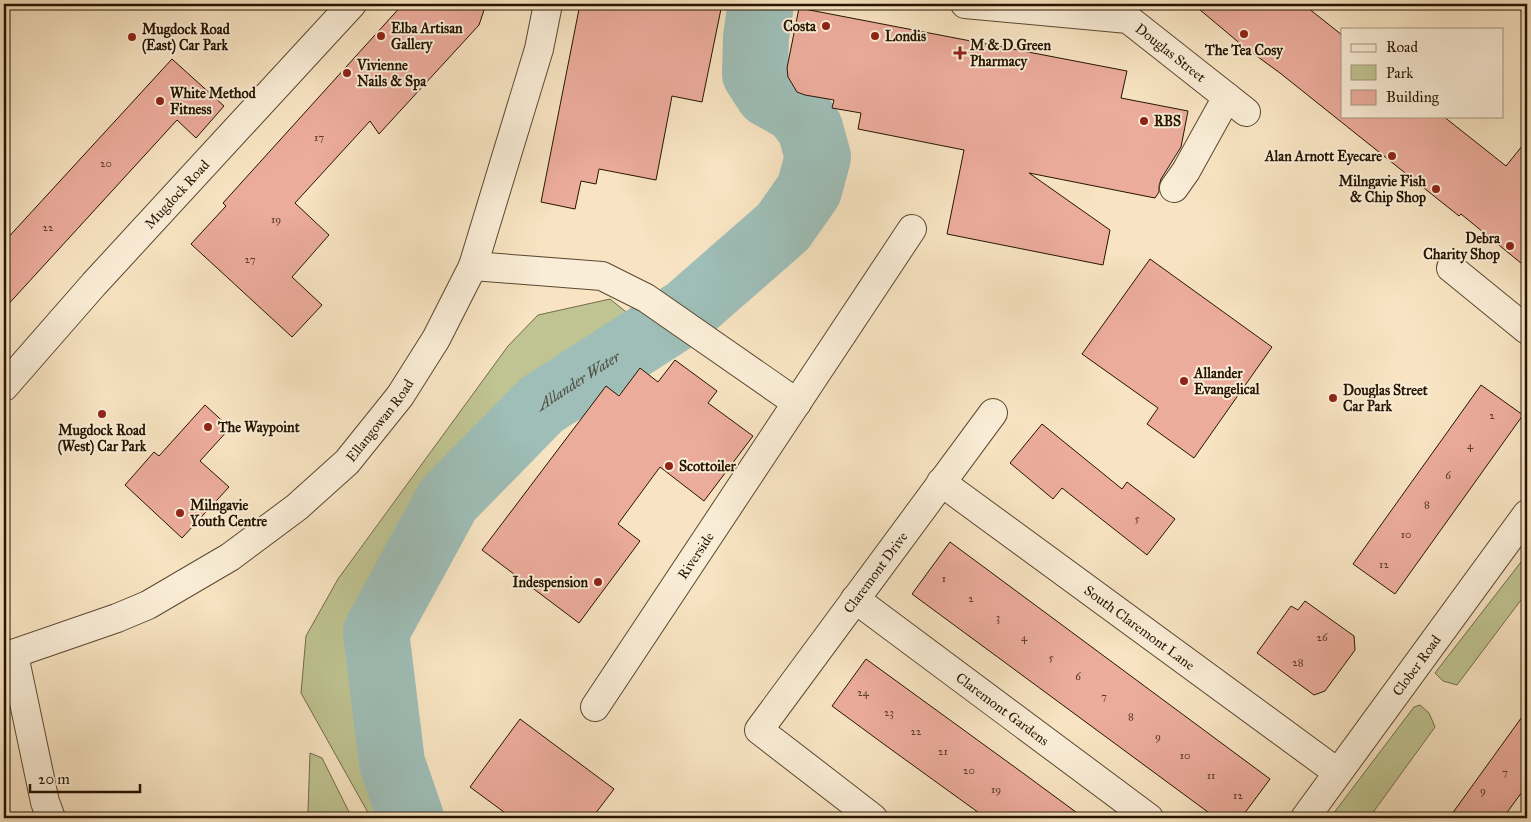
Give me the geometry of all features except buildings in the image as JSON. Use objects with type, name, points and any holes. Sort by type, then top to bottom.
[{"type":"street","name":"Mugdock Road","points":[[4,388],[94,284],[352,4]]},
{"type":"street","name":"Ellangowan Road","points":[[9,656],[117,618],[148,605],[230,557],[297,507],[347,462],[400,396],[436,338],[473,266],[539,49],[548,4]]},
{"type":"street","name":"Douglas Street","points":[[965,4],[1135,11],[1237,104],[1174,188]]},
{"type":"street","name":"Riverside","points":[[595,707],[912,229]]},
{"type":"street","points":[[473,266],[602,276],[646,298],[797,403]]},
{"type":"street","points":[[1451,268],[1527,330]]},
{"type":"street","name":"Claremont Drive","points":[[872,818],[759,730],[992,413]]},
{"type":"street","name":"South Claremont Lane","points":[[941,482],[1337,772]]},
{"type":"street","name":"Clober Road","points":[[1305,818],[1527,514]]},
{"type":"street","name":"Claremont Gardens","points":[[855,600],[1149,818]]},
{"type":"street","points":[[9,656],[45,802],[51,818]]},
{"type":"green space","points":[[610,299],[636,320],[549,386],[463,463],[396,553],[361,654],[381,818],[371,818],[301,693],[306,636],[338,579],[508,346],[538,315]]},
{"type":"green space","points":[[1521,562],[1527,564],[1527,592],[1457,685],[1443,681],[1435,673]]},
{"type":"green space","points":[[1420,705],[1429,713],[1435,727],[1369,818],[1330,818],[1414,707]]},
{"type":"green space","points":[[310,753],[322,758],[352,818],[303,818],[308,812]]},
{"type":"waterway","name":"Allander Water","points":[[411,818],[392,763],[376,632],[448,500],[541,405],[687,311],[783,227],[809,190],[818,157],[810,128],[796,110],[768,94],[755,74],[756,37],[761,4]]},
{"type":"place","name":"Costa","points":[[826,26]]},
{"type":"place","name":"The Tea Cosy","points":[[1244,34]]},
{"type":"place","name":"Elba Artisan Gallery","points":[[381,36]]},
{"type":"place","name":"Londis","points":[[875,36]]},
{"type":"place","name":"Mugdock Road (East) Car Park","points":[[132,37]]},
{"type":"place","name":"M & D Green Pharmacy","points":[[960,53]]},
{"type":"place","name":"Vivienne Nails & Spa","points":[[347,73]]},
{"type":"place","name":"White Method Fitness","points":[[160,101]]},
{"type":"place","name":"RBS","points":[[1144,121]]},
{"type":"place","name":"Alan Arnott Eyecare","points":[[1392,156]]},
{"type":"place","name":"Milngavie Fish & Chip Shop","points":[[1436,189]]},
{"type":"place","name":"Debra Charity Shop","points":[[1510,246]]},
{"type":"place","name":"Allander Evangelical","points":[[1184,381]]},
{"type":"place","name":"Douglas Street Car Park","points":[[1333,398]]},
{"type":"place","name":"Mugdock Road (West) Car Park","points":[[102,414]]},
{"type":"place","name":"The Waypoint","points":[[208,427]]},
{"type":"place","name":"Scottoiler","points":[[669,466]]},
{"type":"place","name":"Milngavie Youth Centre","points":[[180,513]]},
{"type":"place","name":"Indespension","points":[[598,582]]}]
